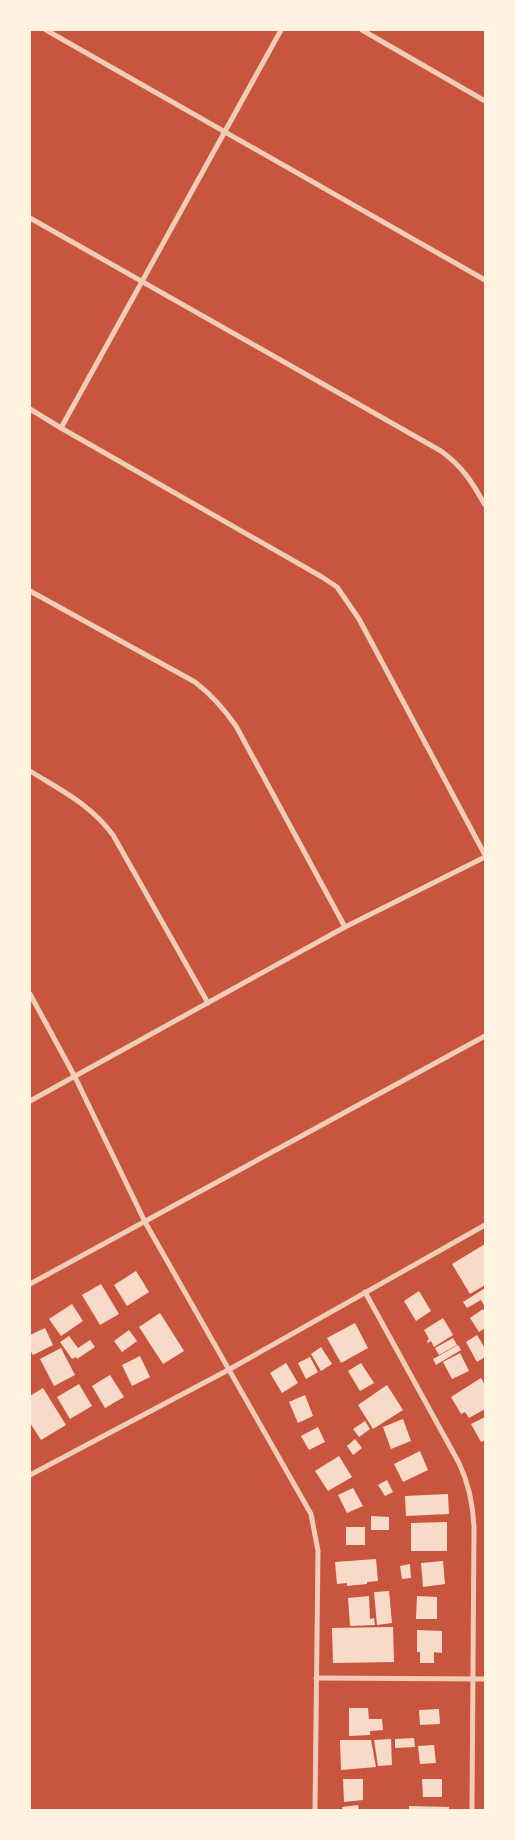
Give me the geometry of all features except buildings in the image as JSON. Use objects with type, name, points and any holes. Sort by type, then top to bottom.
[{"type":"street","points":[[46,30],[485,280]]},
{"type":"street","points":[[61,428],[281,30]]},
{"type":"street","points":[[362,30],[485,101]]},
{"type":"street","points":[[30,218],[441,451],[456,463],[485,505]]},
{"type":"street","points":[[30,409],[322,576],[336,587],[358,619],[485,856],[345,927],[30,1101]]},
{"type":"street","points":[[30,591],[195,682],[210,693],[236,726],[345,927]]},
{"type":"street","points":[[30,771],[94,812],[113,835],[208,1003]]},
{"type":"street","points":[[30,994],[74,1077],[144,1222],[230,1369],[311,1514],[318,1551],[315,1810]]},
{"type":"street","points":[[30,1284],[485,1036]]},
{"type":"street","points":[[30,1476],[230,1369],[485,1225]]},
{"type":"street","points":[[365,1292],[459,1463],[467,1481],[474,1527],[472,1810]]},
{"type":"street","points":[[316,1678],[485,1679]]}]
